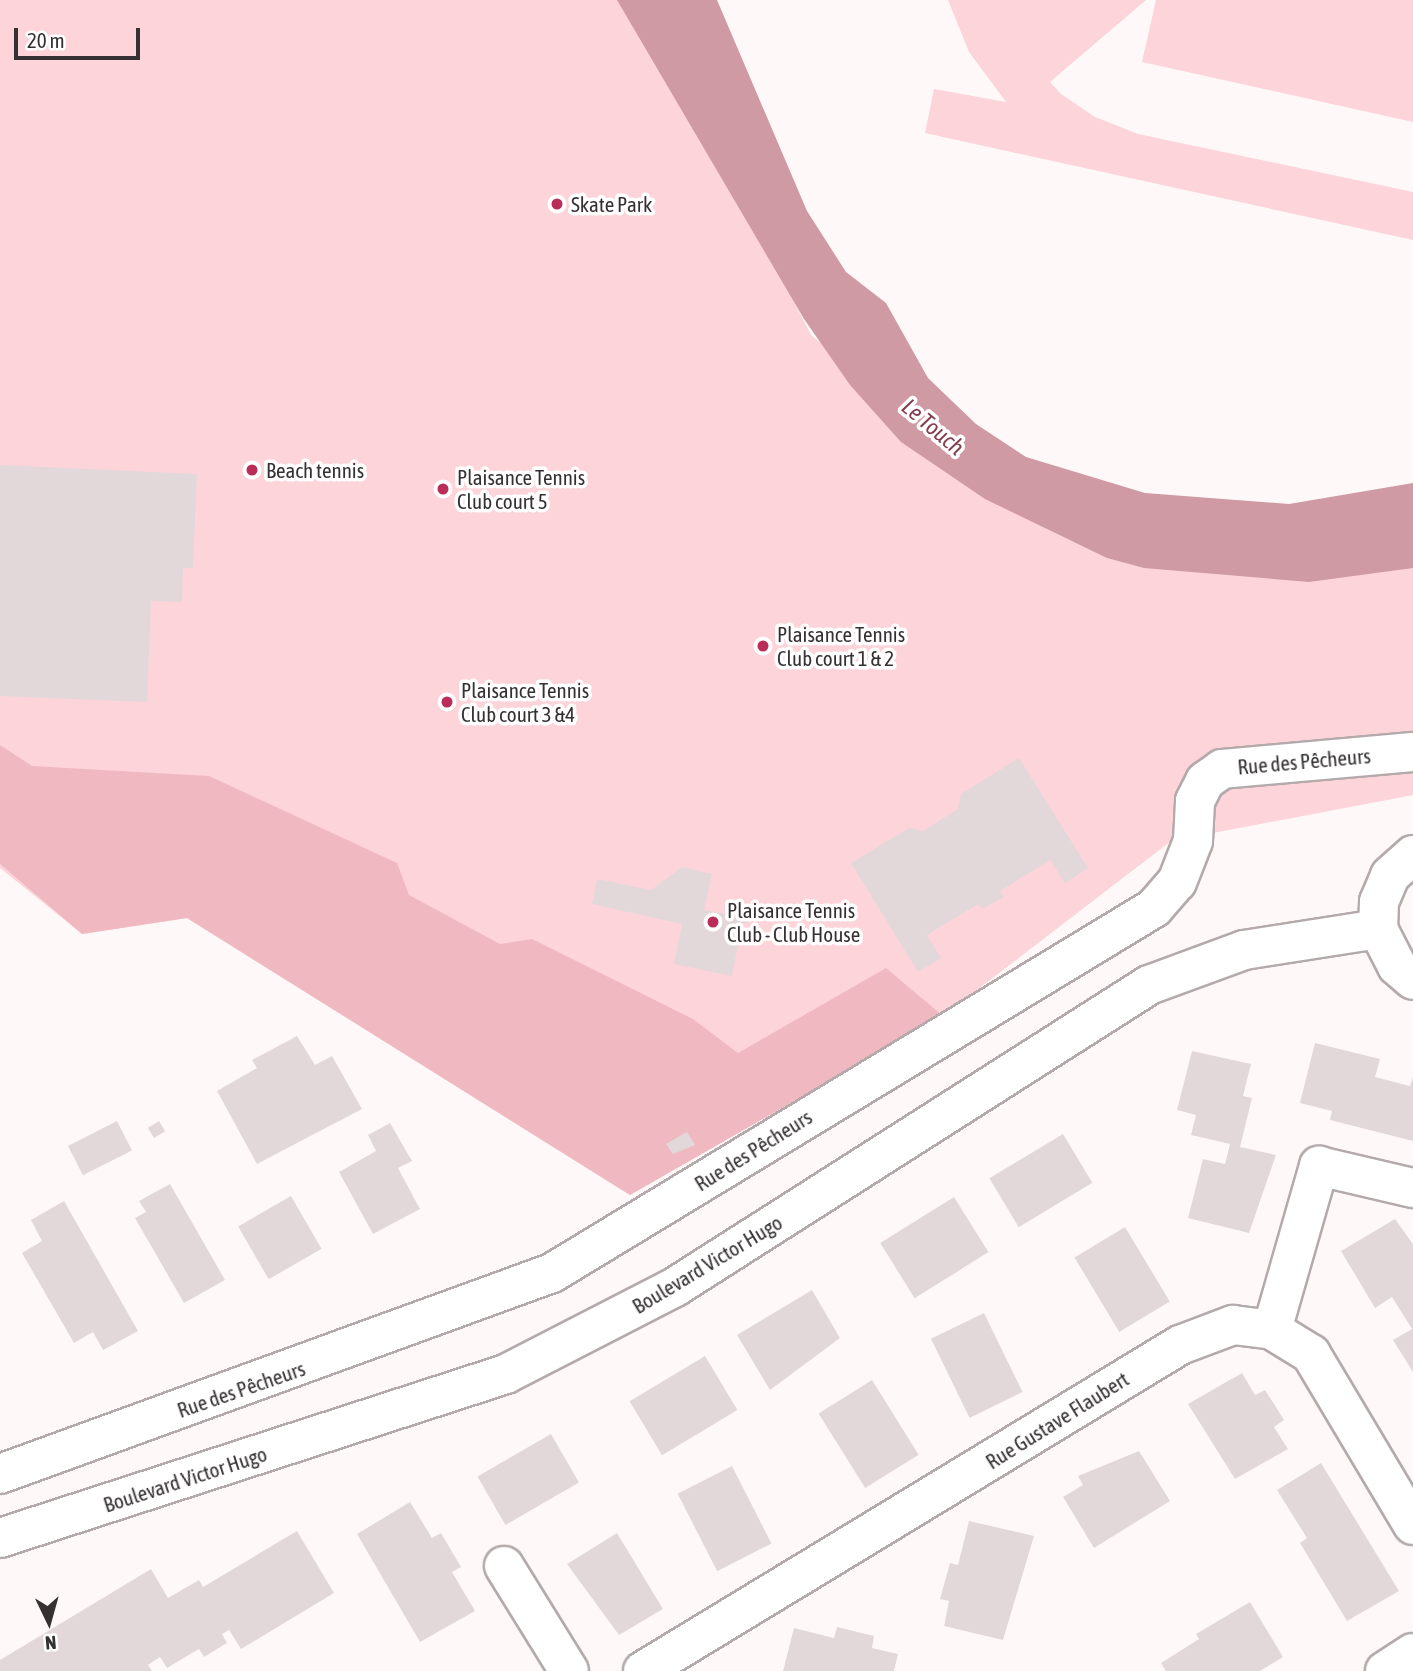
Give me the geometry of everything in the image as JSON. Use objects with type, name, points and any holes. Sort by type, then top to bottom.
[{"type":"street","name":"Rue des Pêcheurs","points":[[0,1474],[552,1273],[1154,908],[1178,882],[1193,841],[1195,801],[1205,781],[1222,769],[1413,752]]},
{"type":"street","points":[[1413,855],[1390,876],[1379,902],[1378,929],[1397,967],[1413,980]]},
{"type":"street","name":"Boulevard Victor Hugo","points":[[0,1538],[506,1374],[675,1287],[1149,985],[1244,950],[1378,929]]},
{"type":"street","points":[[1272,1330],[1320,1166],[1413,1188]]},
{"type":"street","name":"Rue Gustave Flaubert","points":[[643,1671],[1180,1345],[1233,1325],[1272,1330],[1311,1354],[1413,1525]]},
{"type":"street","points":[[504,1566],[569,1671]]},
{"type":"street","points":[[1385,1671],[1413,1653]]},
{"type":"shaded area","points":[[0,0],[639,0],[811,335],[949,450],[1266,558],[1413,533],[1413,795],[1171,841],[943,1016],[630,1195],[187,918],[82,934],[0,868]]},
{"type":"shaded area","points":[[948,0],[1146,0],[1050,82],[1061,94],[1095,117],[1138,134],[1413,192],[1413,240],[925,133],[934,89],[1006,102],[969,52]]},
{"type":"shaded area","points":[[1156,0],[1413,0],[1413,122],[1142,62]]},
{"type":"shaded area","points":[[0,745],[32,766],[209,776],[397,863],[409,895],[500,944],[532,939],[693,1019],[738,1053],[886,968],[943,1016],[630,1195],[187,918],[82,934],[0,864]]},
{"type":"water","name":"Le Touch","points":[[617,0],[717,0],[807,211],[846,272],[886,303],[928,378],[976,424],[1026,457],[1145,493],[1289,504],[1413,483],[1413,568],[1309,582],[1144,568],[1107,558],[985,499],[901,442],[850,385],[804,319]]},
{"type":"building","points":[[0,465],[197,474],[193,568],[183,568],[182,602],[151,601],[147,702],[0,696]]},
{"type":"building","points":[[1019,758],[1088,868],[1065,883],[1050,860],[1000,891],[1004,897],[982,909],[978,904],[927,935],[941,958],[918,972],[851,863],[909,828],[923,831],[958,809],[961,794]]},
{"type":"building","name":"Plaisance Tennis Club - Club House","points":[[682,867],[712,874],[704,910],[739,916],[745,907],[754,911],[753,921],[742,923],[732,976],[674,964],[682,924],[592,904],[597,879],[651,890]]},
{"type":"building","points":[[297,1036],[315,1065],[332,1056],[362,1109],[257,1164],[217,1091],[257,1068],[252,1060]]},
{"type":"building","points":[[1315,1043],[1380,1059],[1375,1077],[1410,1086],[1413,1077],[1413,1141],[1330,1120],[1332,1111],[1300,1103]]},
{"type":"building","points":[[1192,1051],[1251,1064],[1243,1096],[1252,1098],[1240,1147],[1276,1155],[1249,1233],[1188,1218],[1203,1159],[1225,1164],[1230,1144],[1191,1135],[1196,1115],[1177,1110]]},
{"type":"building","points":[[117,1121],[132,1150],[83,1175],[68,1146]]},
{"type":"building","points":[[159,1121],[165,1131],[154,1138],[148,1128]]},
{"type":"building","points":[[390,1123],[412,1161],[398,1168],[420,1209],[373,1234],[339,1172],[376,1151],[368,1135]]},
{"type":"building","points":[[687,1132],[695,1145],[673,1154],[666,1144]]},
{"type":"building","points":[[1063,1134],[1092,1183],[1019,1227],[989,1178]]},
{"type":"building","points":[[170,1184],[225,1280],[184,1303],[135,1218],[146,1212],[139,1201]]},
{"type":"building","points":[[291,1196],[322,1249],[269,1279],[238,1226]]},
{"type":"building","points":[[954,1197],[988,1252],[915,1298],[880,1243]]},
{"type":"building","points":[[64,1201],[138,1331],[103,1350],[93,1332],[74,1343],[22,1253],[42,1241],[31,1220]]},
{"type":"building","points":[[1395,1219],[1413,1244],[1413,1372],[1393,1340],[1412,1329],[1392,1297],[1375,1308],[1341,1251]]},
{"type":"building","points":[[1125,1227],[1170,1302],[1119,1332],[1074,1257]]},
{"type":"building","points":[[812,1290],[840,1338],[770,1390],[737,1335]]},
{"type":"building","points":[[984,1313],[1023,1392],[970,1418],[931,1339]]},
{"type":"building","points":[[705,1356],[737,1410],[662,1455],[630,1401]]},
{"type":"building","points":[[1242,1373],[1255,1395],[1265,1390],[1284,1420],[1274,1427],[1288,1449],[1235,1479],[1188,1404]]},
{"type":"building","points":[[872,1380],[919,1455],[865,1488],[819,1413]]},
{"type":"building","points":[[551,1434],[579,1482],[505,1525],[477,1476]]},
{"type":"building","points":[[1139,1451],[1170,1501],[1094,1548],[1063,1497],[1083,1485],[1078,1476]]},
{"type":"building","points":[[1321,1463],[1399,1591],[1347,1621],[1300,1543],[1307,1538],[1277,1490]]},
{"type":"building","points":[[732,1466],[771,1544],[717,1571],[678,1494]]},
{"type":"building","points":[[410,1502],[432,1538],[441,1533],[461,1567],[452,1572],[475,1611],[420,1642],[357,1534]]},
{"type":"building","points":[[969,1521],[1034,1536],[1003,1640],[944,1626],[949,1601],[940,1599],[950,1563],[958,1565]]},
{"type":"building","points":[[297,1531],[334,1593],[241,1649],[229,1630],[222,1634],[227,1643],[204,1657],[199,1649],[167,1668],[160,1657],[148,1665],[152,1671],[0,1671],[0,1660],[151,1569],[168,1598],[199,1580],[203,1587]]},
{"type":"building","points":[[617,1533],[663,1609],[619,1635],[567,1564]]},
{"type":"building","points":[[1250,1602],[1283,1657],[1260,1671],[1166,1671],[1161,1663],[1199,1639],[1196,1634]]},
{"type":"building","points":[[837,1627],[874,1636],[872,1648],[898,1654],[894,1671],[783,1671],[794,1628],[834,1638]]},
{"type":"place","name":"Skate Park","points":[[557,204]]},
{"type":"place","name":"Beach tennis","points":[[252,470]]},
{"type":"place","name":"Plaisance Tennis Club court 5","points":[[443,489]]},
{"type":"place","name":"Plaisance Tennis Club court 1 & 2","points":[[763,646]]},
{"type":"place","name":"Plaisance Tennis Club court 3 &4","points":[[447,702]]},
{"type":"place","name":"Plaisance Tennis Club - Club House","points":[[713,922]]}]
